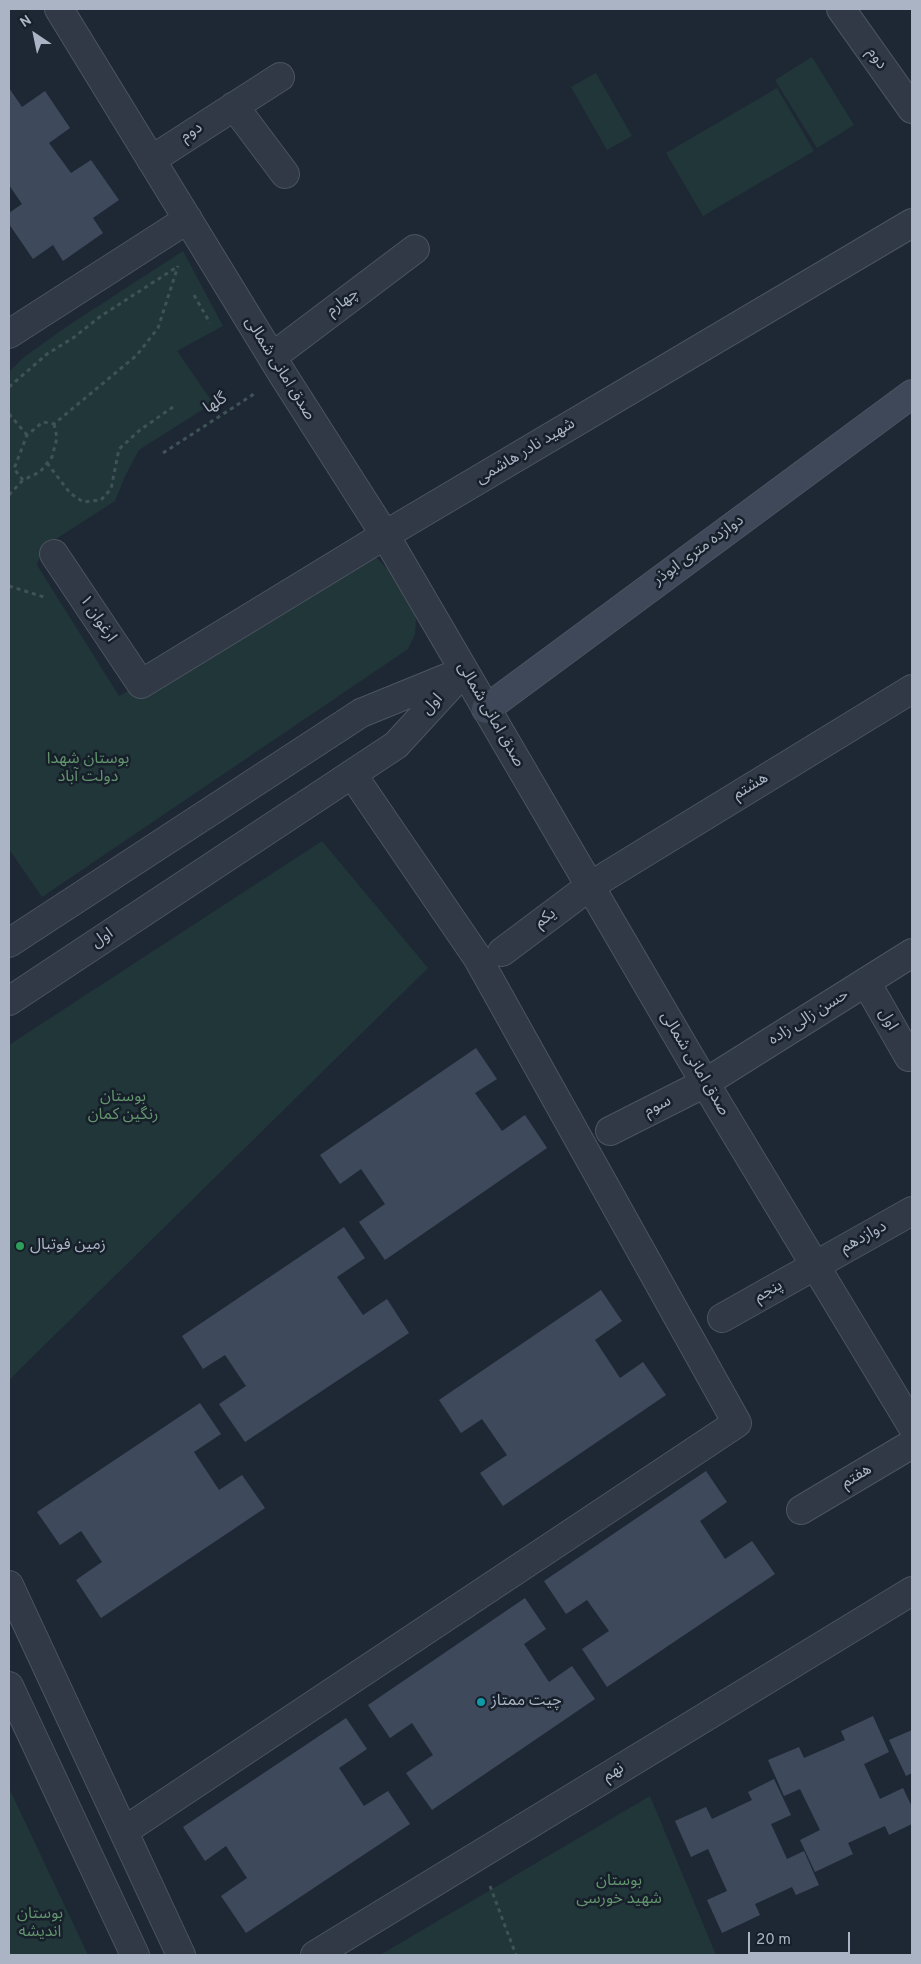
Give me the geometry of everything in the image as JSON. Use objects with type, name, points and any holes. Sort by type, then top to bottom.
[{"type":"street","name":"صدق امانی شمالی","points":[[59,9],[277,366],[386,535],[705,1083],[912,1426]]},
{"type":"street","name":"دوم","points":[[840,9],[912,109]]},
{"type":"street","name":"دوم","points":[[151,160],[280,76]]},
{"type":"street","points":[[234,106],[285,174]]},
{"type":"street","points":[[9,334],[188,220]]},
{"type":"street","name":"شهید نادر هاشمی","points":[[141,684],[386,535],[912,223]]},
{"type":"street","name":"چهارم","points":[[277,366],[415,249]]},
{"type":"street","name":"دوازده متری ابوذر","points":[[486,709],[912,394]]},
{"type":"street","name":"ارغوان ۱","points":[[54,554],[141,684]]},
{"type":"street","name":"اول","points":[[9,1002],[396,744],[464,671]]},
{"type":"street","name":"اول","points":[[9,943],[361,713],[464,671]]},
{"type":"street","name":"هشتم","points":[[590,886],[912,689]]},
{"type":"street","points":[[124,1831],[737,1423],[477,957],[352,774]]},
{"type":"street","name":"یکم","points":[[502,952],[590,886]]},
{"type":"street","name":"حسن زالی زاده","points":[[705,1083],[912,953]]},
{"type":"street","name":"اول","points":[[866,982],[909,1057]]},
{"type":"street","name":"سوم","points":[[610,1131],[705,1083]]},
{"type":"street","name":"دوازدهم","points":[[815,1265],[912,1211]]},
{"type":"street","name":"پنجم","points":[[722,1318],[815,1265]]},
{"type":"street","name":"هفتم","points":[[801,1510],[912,1444]]},
{"type":"street","points":[[9,1585],[181,1955]]},
{"type":"street","name":"نهم","points":[[315,1955],[912,1591]]},
{"type":"street","points":[[9,1686],[135,1955]]},
{"type":"path","points":[[178,266],[182,275]]},
{"type":"path","points":[[9,387],[47,354],[178,266]]},
{"type":"path","points":[[54,424],[137,355],[158,328],[178,266]]},
{"type":"path","points":[[192,291],[210,323]]},
{"type":"path","name":"گلها","points":[[163,453],[277,366]]},
{"type":"path","points":[[47,463],[70,493],[83,502],[101,500],[111,490],[119,449],[140,430],[173,408]]},
{"type":"path","points":[[9,414],[27,436]]},
{"type":"path","points":[[23,480],[14,469],[27,436],[43,422],[54,424]]},
{"type":"path","points":[[9,495],[23,480],[40,472],[52,457],[57,438],[54,424]]},
{"type":"path","points":[[9,586],[52,600]]},
{"type":"path","points":[[478,1856],[516,1955]]},
{"type":"green space","points":[[812,57],[854,125],[817,148],[775,80]]},
{"type":"green space","points":[[596,73],[632,136],[607,150],[571,87]]},
{"type":"green space","points":[[777,88],[814,151],[703,216],[666,153]]},
{"type":"green space","name":"بوستان شهدا دولت آباد","points":[[183,251],[223,326],[177,351],[213,403],[139,450],[125,476],[115,501],[42,548],[37,565],[119,696],[372,553],[403,586],[414,607],[416,620],[415,634],[408,649],[42,897],[9,849],[9,372],[23,358],[66,327]]},
{"type":"green space","name":"بوستان رنگین کمان","points":[[322,841],[428,968],[9,1380],[9,1045]]},
{"type":"green space","name":"بوستان اندیشه","points":[[9,1788],[88,1955],[9,1955]]},
{"type":"green space","name":"بوستان شهید خورسی","points":[[650,1796],[716,1955],[380,1955]]},
{"type":"building","points":[[9,88],[22,107],[45,91],[70,128],[49,143],[71,173],[91,160],[119,200],[93,218],[103,233],[63,261],[53,245],[33,259],[9,224],[9,213],[22,204],[9,185]]},
{"type":"building","points":[[476,1048],[497,1079],[475,1093],[502,1131],[525,1115],[547,1148],[385,1260],[359,1222],[385,1204],[361,1169],[340,1184],[320,1155]]},
{"type":"building","points":[[344,1227],[365,1258],[337,1277],[363,1315],[387,1299],[409,1333],[245,1442],[219,1404],[246,1386],[225,1355],[203,1369],[182,1336]]},
{"type":"building","points":[[601,1290],[622,1321],[595,1340],[620,1378],[643,1362],[666,1395],[503,1506],[480,1473],[507,1455],[482,1419],[461,1433],[439,1400]]},
{"type":"building","points":[[200,1403],[221,1434],[194,1452],[219,1490],[242,1475],[265,1508],[101,1618],[76,1580],[102,1562],[81,1531],[60,1545],[37,1512]]},
{"type":"building","points":[[706,1471],[727,1502],[700,1521],[725,1559],[752,1541],[775,1574],[607,1687],[582,1649],[609,1631],[587,1600],[566,1614],[544,1581]]},
{"type":"building","name":"چیت ممتاز","points":[[525,1598],[546,1629],[524,1644],[549,1682],[572,1666],[595,1699],[432,1810],[406,1773],[433,1755],[412,1723],[390,1738],[368,1705]]},
{"type":"building","points":[[873,1716],[889,1752],[864,1764],[880,1799],[903,1788],[912,1807],[912,1824],[889,1835],[885,1826],[848,1843],[853,1854],[815,1872],[800,1840],[820,1830],[800,1789],[784,1796],[768,1760],[799,1747],[804,1758],[845,1740],[841,1731]]},
{"type":"building","points":[[346,1718],[367,1749],[339,1768],[364,1806],[388,1791],[410,1824],[246,1933],[221,1896],[247,1878],[226,1846],[205,1861],[183,1827]]},
{"type":"building","points":[[912,1730],[912,1773],[906,1776],[889,1740]]},
{"type":"building","points":[[774,1779],[791,1815],[771,1824],[787,1859],[804,1851],[819,1885],[796,1895],[792,1887],[755,1904],[760,1915],[722,1933],[707,1900],[727,1891],[708,1849],[691,1857],[675,1821],[706,1807],[712,1819],[752,1800],[748,1792]]},
{"type":"place","name":"زمین فوتبال","points":[[20,1246]]},
{"type":"place","name":"چیت ممتاز","points":[[481,1702]]}]
